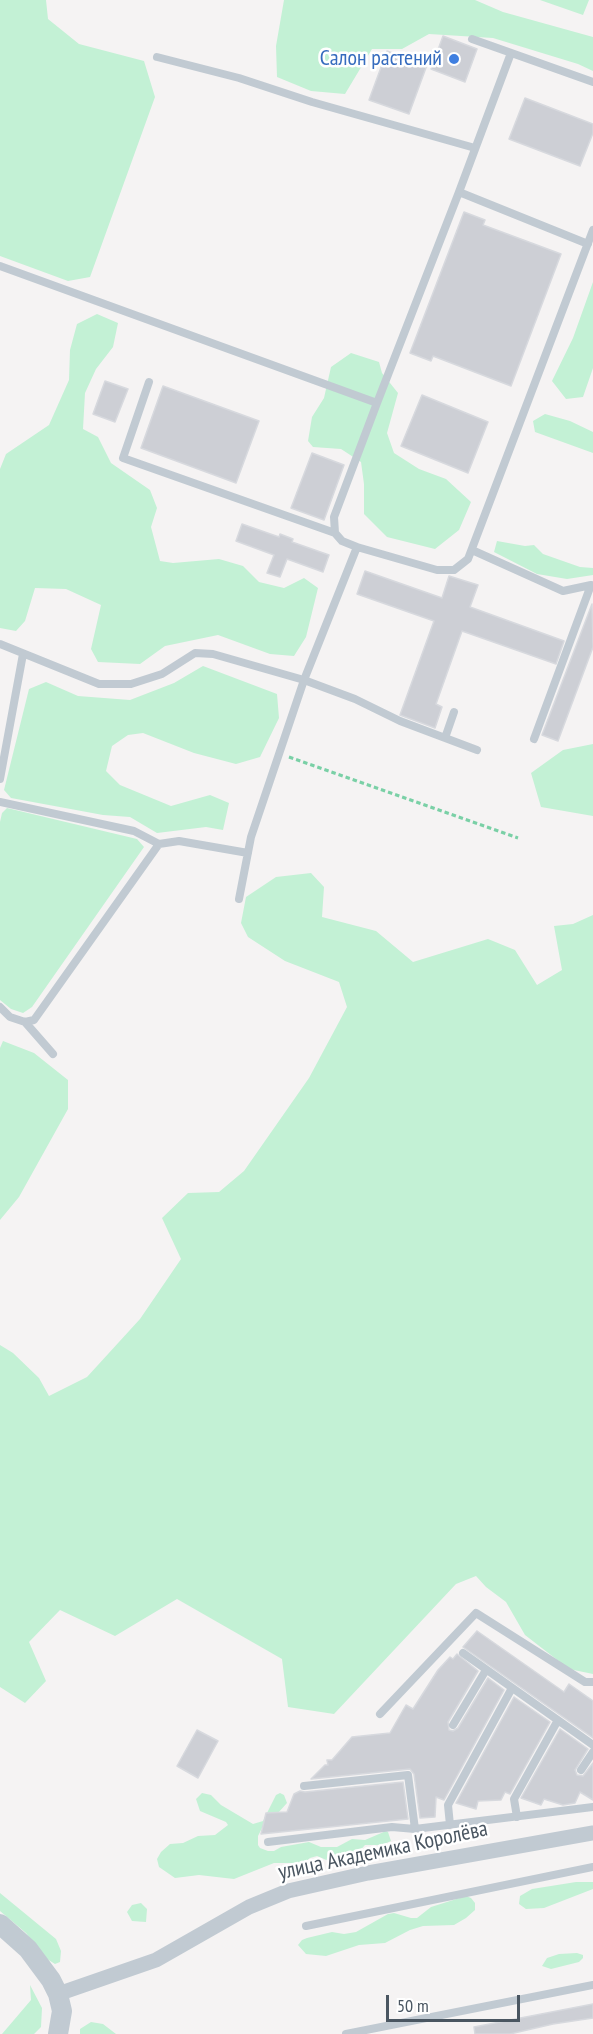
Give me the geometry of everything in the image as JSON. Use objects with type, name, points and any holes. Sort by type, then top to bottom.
[{"type":"street","name":"улица Академика Королёва","points":[[58,1994],[156,1959],[249,1907],[288,1891],[357,1875],[593,1833]]},
{"type":"street","points":[[0,1924],[33,1956],[51,1980],[58,1994],[62,2011],[58,2034]]},
{"type":"lane","points":[[472,39],[593,82]]},
{"type":"lane","points":[[335,533],[334,517],[511,53]]},
{"type":"lane","points":[[157,57],[239,78],[312,102],[475,148]]},
{"type":"lane","points":[[459,192],[588,243]]},
{"type":"lane","points":[[150,382],[123,458],[335,533],[342,541],[357,547],[436,570],[454,570],[468,559],[472,550],[593,230]]},
{"type":"lane","points":[[0,266],[377,403]]},
{"type":"lane","points":[[239,899],[251,837],[279,753],[304,680],[357,547]]},
{"type":"lane","points":[[472,550],[563,591],[592,584]]},
{"type":"lane","points":[[534,739],[592,584]]},
{"type":"lane","points":[[0,644],[99,684],[131,684],[162,674],[195,653],[213,654],[304,680],[355,699],[400,721],[477,750]]},
{"type":"lane","points":[[0,778],[23,654]]},
{"type":"lane","points":[[445,738],[454,712]]},
{"type":"lane","points":[[0,801],[134,831],[159,844],[179,841],[248,853]]},
{"type":"lane","points":[[25,1022],[34,1020],[159,844]]},
{"type":"lane","points":[[0,1007],[10,1017],[25,1022],[53,1054]]},
{"type":"lane","points":[[380,1714],[476,1613],[585,1682],[593,1682]]},
{"type":"lane","points":[[463,1653],[593,1745]]},
{"type":"lane","points":[[453,1725],[486,1670]]},
{"type":"lane","points":[[450,1825],[448,1805],[513,1688]]},
{"type":"lane","points":[[517,1817],[514,1799],[558,1720]]},
{"type":"lane","points":[[581,1770],[593,1752]]},
{"type":"lane","points":[[304,1786],[408,1775],[415,1829]]},
{"type":"lane","points":[[268,1842],[392,1827],[415,1829],[593,1808]]},
{"type":"lane","points":[[306,1926],[593,1867]]},
{"type":"lane","points":[[346,2034],[593,1985]]},
{"type":"path","points":[[279,753],[518,838]]},
{"type":"green space","points":[[0,0],[46,0],[48,19],[79,44],[144,61],[155,97],[90,277],[68,281],[0,256]]},
{"type":"green space","points":[[284,0],[475,0],[503,12],[593,37],[593,71],[578,64],[493,38],[429,34],[402,49],[372,49],[345,94],[311,91],[277,77],[276,46]]},
{"type":"green space","points":[[540,0],[589,0],[583,15]]},
{"type":"green space","points":[[593,282],[593,368],[583,397],[566,399],[552,381],[573,338]]},
{"type":"green space","points":[[97,314],[118,323],[113,347],[96,369],[85,393],[83,429],[98,437],[111,463],[150,490],[157,508],[151,527],[160,561],[173,563],[219,559],[243,566],[259,582],[284,588],[304,578],[318,588],[306,637],[294,656],[270,654],[218,635],[165,646],[140,664],[98,662],[91,649],[101,605],[66,589],[35,588],[25,621],[16,631],[0,628],[0,469],[6,454],[49,425],[69,380],[70,350],[77,324]]},
{"type":"green space","points":[[351,353],[379,362],[382,373],[398,393],[387,433],[394,453],[419,469],[446,479],[471,502],[459,530],[435,549],[387,537],[364,514],[361,462],[341,449],[313,447],[308,441],[312,417],[324,398],[331,367]]},
{"type":"green space","points":[[545,414],[570,421],[593,432],[593,453],[535,432],[533,421]]},
{"type":"green space","points":[[497,541],[525,546],[534,545],[543,554],[580,567],[593,568],[593,575],[567,579],[537,574],[494,552]]},
{"type":"green space","points":[[203,666],[277,694],[279,718],[260,757],[236,764],[194,753],[143,733],[128,735],[112,746],[106,771],[120,785],[171,806],[210,795],[229,803],[223,830],[206,827],[157,833],[130,817],[103,815],[11,798],[4,790],[29,689],[46,682],[78,696],[130,700],[174,683]]},
{"type":"green space","points":[[593,744],[593,816],[541,807],[531,773],[563,750]]},
{"type":"green space","points":[[7,808],[137,839],[144,847],[32,1007],[23,1013],[11,1009],[0,1000],[0,822],[2,813]]},
{"type":"green space","points":[[311,873],[324,887],[322,917],[376,931],[413,962],[488,939],[515,950],[537,985],[562,970],[554,926],[573,924],[593,915],[593,1674],[569,1669],[525,1635],[506,1602],[476,1576],[456,1584],[334,1714],[288,1707],[282,1659],[177,1599],[115,1636],[60,1610],[29,1642],[46,1681],[25,1703],[0,1687],[0,1345],[13,1353],[39,1378],[49,1396],[87,1377],[140,1319],[181,1259],[162,1218],[188,1193],[219,1192],[244,1171],[309,1078],[347,1007],[339,982],[285,961],[248,937],[241,923],[246,897],[276,877]]},
{"type":"green space","points":[[3,1041],[34,1053],[68,1080],[68,1109],[19,1197],[0,1220],[0,1048]]},
{"type":"green space","points":[[202,1793],[211,1795],[221,1805],[253,1824],[263,1821],[276,1795],[280,1793],[284,1795],[287,1803],[265,1822],[258,1836],[260,1848],[268,1851],[309,1842],[321,1847],[337,1847],[352,1839],[365,1840],[386,1831],[391,1841],[382,1845],[365,1845],[354,1857],[343,1857],[331,1862],[317,1856],[304,1863],[274,1863],[234,1879],[199,1875],[175,1878],[159,1867],[157,1859],[161,1852],[170,1844],[183,1843],[198,1836],[215,1835],[228,1825],[200,1811],[196,1799]]},
{"type":"green space","points":[[576,1882],[593,1882],[593,1889],[544,1908],[526,1909],[519,1904],[520,1896],[532,1889]]},
{"type":"green space","points":[[0,1893],[56,1939],[61,1951],[60,1962],[55,1964],[47,1959],[26,1933],[0,1911]]},
{"type":"green space","points":[[466,1896],[475,1903],[475,1910],[454,1925],[423,1926],[385,1943],[359,1945],[326,1956],[306,1954],[298,1945],[307,1938],[332,1932],[344,1934],[356,1932],[388,1914],[394,1913],[417,1918],[431,1907]]},
{"type":"green space","points":[[141,1903],[147,1909],[146,1922],[132,1921],[127,1912],[132,1905]]},
{"type":"green space","points":[[559,1954],[583,1955],[579,1962],[551,1969],[542,1966],[547,1958]]},
{"type":"green space","points":[[30,1985],[42,2008],[41,2027],[34,2034],[2,2034],[31,2000]]},
{"type":"green space","points":[[91,2022],[103,2024],[116,2034],[80,2034],[80,2029]]},
{"type":"building","name":"Салон растений","points":[[443,36],[477,49],[465,82],[431,69]]},
{"type":"building","points":[[387,51],[427,65],[409,114],[369,100]]},
{"type":"building","points":[[525,98],[593,124],[593,133],[580,166],[509,139]]},
{"type":"building","points":[[464,212],[485,220],[483,225],[561,254],[511,386],[433,356],[431,361],[410,353]]},
{"type":"building","points":[[105,381],[128,389],[115,422],[93,414]]},
{"type":"building","points":[[163,386],[259,421],[236,483],[141,448]]},
{"type":"building","points":[[422,395],[488,422],[468,473],[401,446]]},
{"type":"building","points":[[312,453],[344,465],[324,520],[291,508]]},
{"type":"building","points":[[242,524],[279,537],[280,534],[293,539],[292,542],[329,555],[323,572],[287,559],[280,577],[267,573],[274,555],[236,541]]},
{"type":"building","points":[[365,571],[442,598],[449,576],[478,585],[470,607],[564,641],[556,664],[462,631],[436,704],[442,707],[435,728],[400,715],[434,621],[357,594]]},
{"type":"building","points":[[592,604],[593,647],[558,741],[542,735]]},
{"type":"building","points":[[477,1631],[564,1692],[569,1684],[593,1701],[593,1738],[463,1647]]},
{"type":"building","points":[[457,1654],[478,1671],[448,1722],[449,1730],[453,1731],[458,1728],[488,1678],[504,1690],[444,1800],[436,1797],[435,1817],[420,1818],[414,1774],[410,1769],[311,1779],[325,1765],[328,1765],[327,1760],[332,1760],[352,1737],[390,1733],[406,1705],[413,1709],[438,1670],[450,1657],[453,1659]]},
{"type":"building","points":[[514,1697],[550,1722],[510,1794],[505,1792],[501,1800],[478,1801],[476,1809],[456,1803]]},
{"type":"building","points":[[560,1729],[588,1749],[575,1770],[577,1775],[583,1776],[593,1763],[593,1800],[580,1792],[575,1803],[563,1805],[544,1799],[541,1805],[521,1798]]},
{"type":"building","points":[[197,1730],[218,1741],[198,1778],[177,1766]]},
{"type":"building","points":[[403,1782],[408,1819],[261,1834],[266,1813],[287,1812],[294,1794],[300,1791]]},
{"type":"building","points":[[593,2004],[593,2018],[510,2034],[475,2034],[474,2027]]},
{"type":"place","name":"Салон растений","points":[[454,59]]}]
